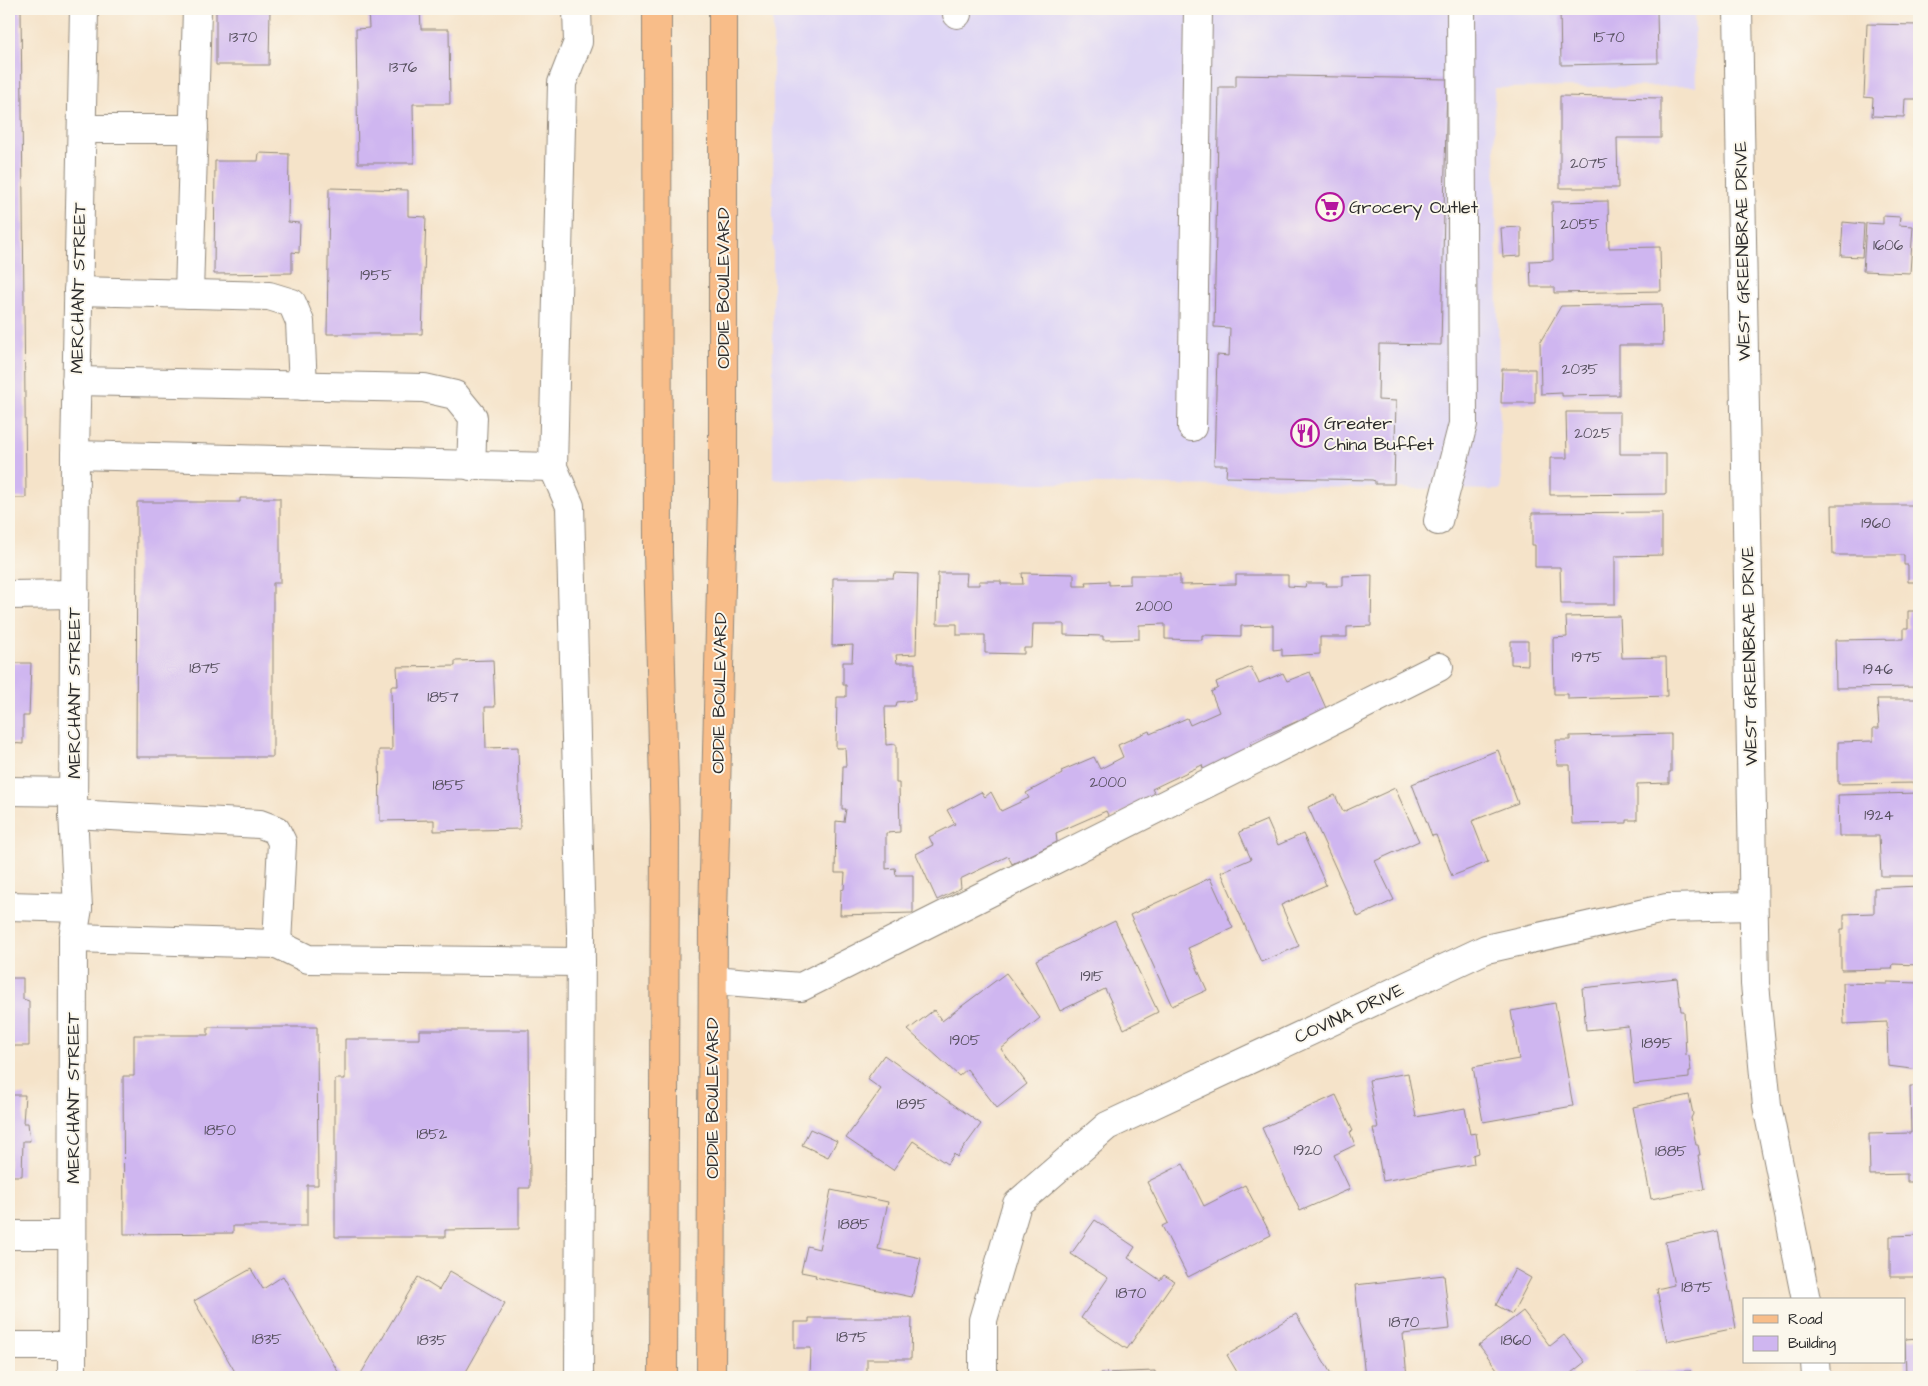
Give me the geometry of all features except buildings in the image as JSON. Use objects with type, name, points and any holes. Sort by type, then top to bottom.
[{"type":"main road","points":[[657,9],[658,552],[665,825],[662,1377]]},
{"type":"main road","name":"ODDIE BOULEVARD","points":[[711,1377],[713,980],[723,502],[723,9]]},
{"type":"street","name":"MERCHANT STREET","points":[[72,1377],[73,938],[78,908],[73,803],[75,455],[84,9]]},
{"type":"street","points":[[189,294],[197,9]]},
{"type":"street","points":[[578,9],[578,42],[562,83],[553,468],[570,506],[580,962],[579,1377]]},
{"type":"street","points":[[1192,427],[1198,9]]},
{"type":"street","points":[[1438,521],[1462,424],[1460,9]]},
{"type":"street","name":"WEST GREENBRAE DRIVE","points":[[1738,9],[1755,984],[1767,1105],[1806,1298]]},
{"type":"street","points":[[82,129],[194,129]]},
{"type":"street","points":[[78,291],[269,296],[292,304],[300,322],[303,386]]},
{"type":"street","points":[[76,381],[424,388],[455,395],[473,417],[472,466]]},
{"type":"street","points":[[75,455],[553,468]]},
{"type":"street","points":[[9,595],[75,594]]},
{"type":"street","points":[[713,980],[801,987],[1439,668]]},
{"type":"street","points":[[9,791],[73,803],[260,824],[276,830],[282,842],[277,944]]},
{"type":"street","points":[[9,906],[78,908]]},
{"type":"street","name":"COVINA DRIVE","points":[[983,1377],[983,1320],[1018,1204],[1107,1126],[1486,949],[1668,908],[1753,906]]},
{"type":"street","points":[[73,938],[277,944],[308,959],[580,962]]},
{"type":"street","points":[[9,1235],[72,1235]]},
{"type":"street","points":[[9,1346],[72,1346]]},
{"type":"street","points":[[1815,1364],[1816,1377]]},
{"type":"shaded area","points":[[773,9],[1694,9],[1696,86],[1494,88],[1501,490],[773,479]]},
{"type":"place","name":"Grocery Outlet","points":[[1330,207]]},
{"type":"place","name":"Greater China Buffet","points":[[1305,433]]}]
